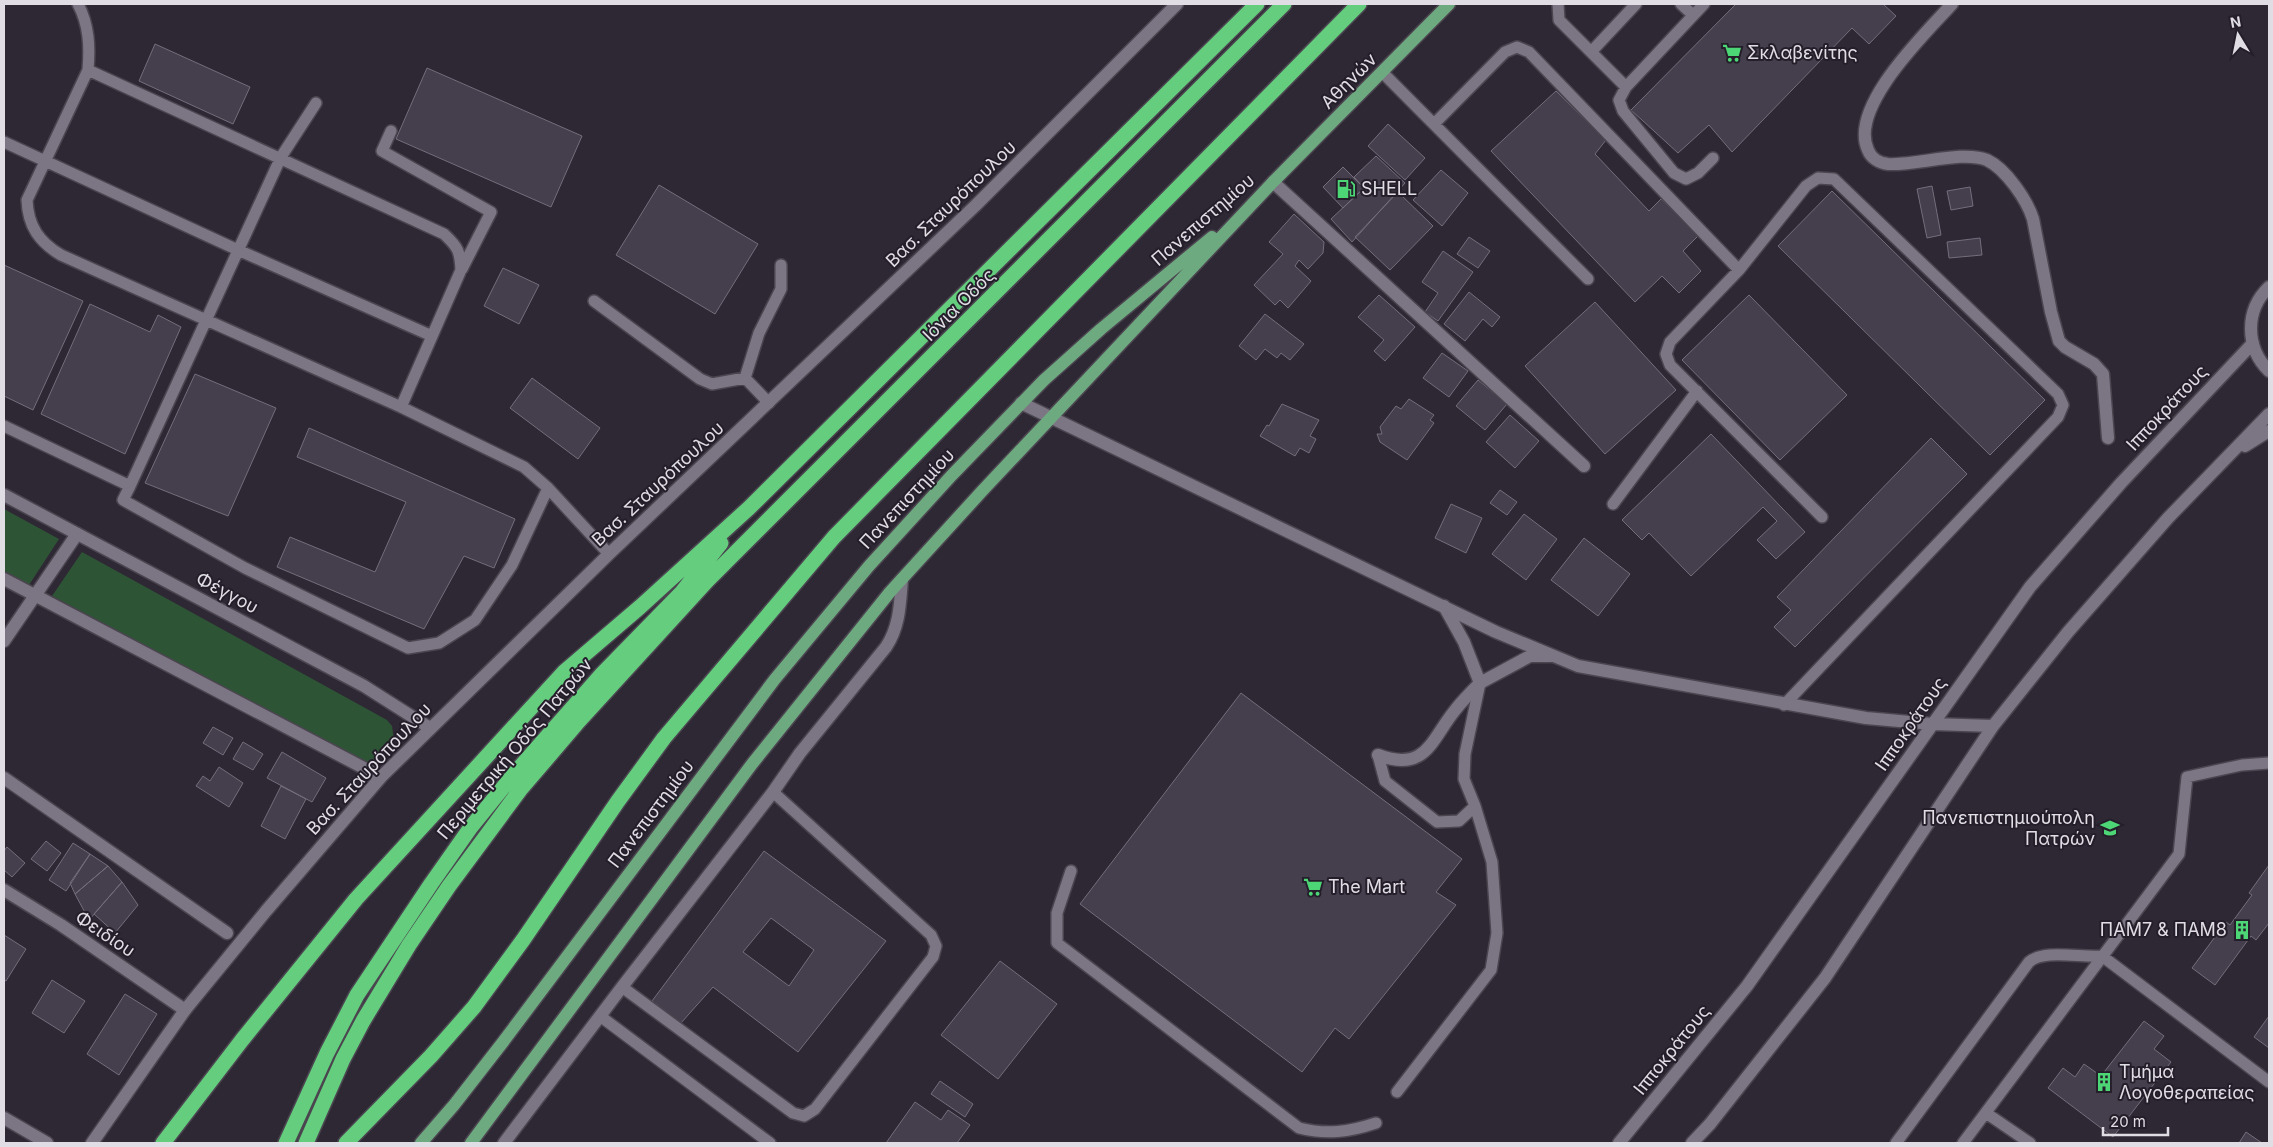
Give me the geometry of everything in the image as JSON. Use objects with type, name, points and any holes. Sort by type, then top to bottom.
[{"type":"highway","name":"Ιόνια Οδός","points":[[749,508],[1257,4]]},
{"type":"highway","name":"Ιόνια Οδός","points":[[661,633],[707,582],[1284,4]]},
{"type":"highway","points":[[346,1143],[431,1056],[474,1007],[664,738],[834,537],[1359,4]]},
{"type":"highway","name":"Περιμετρική Οδός Πατρών","points":[[286,1143],[326,1053],[357,995],[431,884],[472,827],[514,774],[602,674],[682,592],[749,508]]},
{"type":"highway","points":[[163,1143],[242,1040],[356,899],[454,790],[564,672],[640,607],[749,508]]},
{"type":"highway","name":"Περιμετρική Οδός Πατρών","points":[[306,1143],[343,1059],[363,1021],[409,945],[485,834],[579,721],[661,633]]},
{"type":"main road","name":"Αθηνών","points":[[1273,182],[1449,4]]},
{"type":"main road","name":"Πανεπιστημίου","points":[[421,1143],[454,1106],[699,778],[792,658],[911,519],[1021,403],[1094,335],[1212,238],[1273,182]]},
{"type":"main road","name":"Πανεπιστημίου","points":[[471,1143],[752,764],[828,667],[902,579],[1273,182]]},
{"type":"street","name":"Βασ. Σταυρόπουλου","points":[[92,1143],[185,1010],[260,917],[381,777],[609,554],[983,199],[1177,4]]},
{"type":"street","points":[[1952,4],[1878,91],[1868,114],[1866,146],[1874,158],[1889,164],[1978,158],[1996,166],[2016,189],[2029,206],[2033,219],[2051,312],[2059,341],[2065,347],[2094,364],[2103,374],[2108,438]]},
{"type":"street","points":[[1273,182],[1584,466]]},
{"type":"street","points":[[2269,287],[2260,297],[2253,311],[2251,326],[2253,343],[2258,356],[2269,370]]},
{"type":"street","name":"Ιπποκράτους","points":[[1619,1143],[1747,986],[2030,587],[2121,483],[2253,343]]},
{"type":"street","points":[[1021,403],[1444,606],[1551,656],[1578,666],[1866,718],[1932,724],[1994,726]]},
{"type":"street","points":[[1692,1143],[1710,1124],[1825,978],[1994,726],[2068,632],[2168,518],[2269,414]]},
{"type":"street","points":[[2230,455],[2269,432]]},
{"type":"street","name":"Φέγγου","points":[[4,495],[364,686],[430,728]]},
{"type":"street","points":[[4,641],[77,534]]},
{"type":"street","points":[[504,1143],[773,792],[800,753],[893,636],[899,614],[902,579]]},
{"type":"street","points":[[4,580],[381,777]]},
{"type":"street","points":[[1444,606],[1464,642],[1480,683]]},
{"type":"street","points":[[1378,755],[1392,760],[1409,760],[1429,750],[1456,709],[1480,683],[1530,656],[1551,656]]},
{"type":"street","points":[[4,778],[227,933]]},
{"type":"street","name":"Φειδίου","points":[[4,890],[61,925],[185,1010]]},
{"type":"street","points":[[4,1118],[46,1143]]},
{"type":"lane","points":[[78,4],[83,14],[90,44],[88,70],[27,200],[32,228],[42,242],[61,255],[401,407],[524,467],[548,488],[609,554]]},
{"type":"lane","points":[[1558,4],[1559,20],[1626,87]]},
{"type":"lane","points":[[1591,52],[1636,4]]},
{"type":"lane","points":[[1681,4],[1693,15]]},
{"type":"lane","points":[[1704,4],[1626,87],[1619,100],[1623,111],[1674,173],[1686,178],[1698,173],[1713,158]]},
{"type":"lane","points":[[1434,124],[1506,52],[1517,48],[1529,52],[1739,270]]},
{"type":"lane","points":[[88,70],[281,157],[444,234],[456,245],[460,253],[461,270]]},
{"type":"lane","points":[[1382,72],[1588,279]]},
{"type":"lane","points":[[316,103],[281,157],[123,500],[245,568],[408,648],[439,643],[475,620],[512,565],[548,488]]},
{"type":"lane","points":[[391,131],[382,151],[492,212],[461,270],[401,407]]},
{"type":"lane","points":[[4,142],[238,250],[432,336]]},
{"type":"lane","points":[[1784,704],[2058,417],[2063,405],[2058,394],[1834,179],[1818,178],[1806,186],[1739,270],[1670,342],[1666,354],[1670,365],[1822,517]]},
{"type":"lane","points":[[744,378],[759,333],[781,289],[781,265]]},
{"type":"lane","points":[[594,300],[700,379],[712,384],[744,378]]},
{"type":"lane","points":[[744,378],[769,403]]},
{"type":"lane","points":[[1613,504],[1697,391]]},
{"type":"lane","points":[[4,426],[130,486]]},
{"type":"lane","points":[[1397,1092],[1491,970],[1497,933],[1492,862],[1476,806],[1464,779],[1465,754],[1480,683]]},
{"type":"lane","points":[[1378,755],[1385,781],[1437,822],[1459,821],[1476,806]]},
{"type":"lane","points":[[1963,1143],[2179,854],[2187,777],[2242,765],[2269,763]]},
{"type":"lane","points":[[622,987],[792,1113],[804,1116],[815,1110],[933,957],[936,946],[931,935],[773,792]]},
{"type":"lane","points":[[1072,871],[1057,913],[1057,942],[1299,1128],[1318,1133],[1334,1133],[1376,1123]]},
{"type":"lane","points":[[1896,1143],[2035,956],[2102,956],[2269,1082]]},
{"type":"lane","points":[[600,1016],[770,1143]]},
{"type":"lane","points":[[1986,1113],[2030,1143]]},
{"type":"green space","points":[[4,509],[59,539],[29,585],[4,571]]},
{"type":"green space","points":[[82,552],[387,720],[392,726],[394,740],[371,765],[52,596]]},
{"type":"building","points":[[1736,4],[1883,4],[1896,16],[1869,44],[1852,28],[1732,152],[1709,125],[1678,153],[1631,110]]},
{"type":"building","points":[[155,44],[250,87],[233,124],[139,81]]},
{"type":"building","points":[[427,68],[582,136],[551,207],[396,139]]},
{"type":"building","points":[[1556,91],[1606,140],[1595,154],[1649,211],[1661,199],[1699,235],[1683,251],[1701,271],[1679,293],[1662,276],[1635,302],[1491,151]]},
{"type":"building","points":[[1388,124],[1425,158],[1405,180],[1368,146]]},
{"type":"building","points":[[1376,156],[1405,183],[1352,242],[1331,219],[1364,188],[1354,177]]},
{"type":"building","points":[[1343,167],[1364,188],[1343,208],[1323,187]]},
{"type":"building","points":[[1441,170],[1468,193],[1442,226],[1413,200]]},
{"type":"building","points":[[659,185],[758,244],[715,314],[616,255]]},
{"type":"building","points":[[1932,186],[1941,235],[1927,238],[1917,189]]},
{"type":"building","points":[[1970,187],[1973,206],[1951,210],[1947,191]]},
{"type":"building","points":[[1832,191],[2045,400],[1990,455],[1778,246]]},
{"type":"building","points":[[1398,192],[1433,226],[1390,270],[1355,237]]},
{"type":"building","points":[[1294,214],[1324,242],[1323,253],[1308,269],[1299,260],[1295,266],[1311,281],[1288,308],[1280,300],[1275,305],[1254,285],[1283,254],[1269,242]]},
{"type":"building","points":[[1469,237],[1490,251],[1478,268],[1457,254]]},
{"type":"building","points":[[1980,238],[1982,255],[1949,258],[1947,242]]},
{"type":"building","points":[[1443,251],[1473,272],[1438,321],[1425,312],[1438,293],[1422,282]]},
{"type":"building","points":[[4,265],[83,301],[33,410],[4,396]]},
{"type":"building","points":[[503,268],[539,285],[519,324],[484,306]]},
{"type":"building","points":[[1469,292],[1500,317],[1492,327],[1483,319],[1465,341],[1444,324]]},
{"type":"building","points":[[1379,295],[1415,327],[1385,361],[1374,351],[1384,340],[1358,317]]},
{"type":"building","points":[[1749,295],[1847,395],[1780,460],[1682,360]]},
{"type":"building","points":[[1595,302],[1676,390],[1605,454],[1525,366]]},
{"type":"building","points":[[90,304],[150,332],[158,315],[181,327],[125,454],[41,414]]},
{"type":"building","points":[[1265,314],[1304,344],[1290,360],[1281,353],[1277,358],[1265,349],[1256,360],[1239,346]]},
{"type":"building","points":[[1442,353],[1468,371],[1449,397],[1423,378]]},
{"type":"building","points":[[195,374],[276,408],[228,516],[145,483]]},
{"type":"building","points":[[532,378],[600,428],[578,459],[510,408]]},
{"type":"building","points":[[1478,380],[1507,404],[1485,430],[1456,406]]},
{"type":"building","points":[[1409,399],[1434,415],[1430,420],[1434,423],[1407,460],[1380,442],[1377,434],[1382,434],[1380,427],[1396,406],[1401,409]]},
{"type":"building","points":[[1282,404],[1319,420],[1310,436],[1316,439],[1309,453],[1300,448],[1295,456],[1260,436],[1267,425],[1269,426]]},
{"type":"building","points":[[1510,415],[1539,441],[1515,468],[1486,442]]},
{"type":"building","points":[[309,428],[515,519],[494,568],[464,556],[424,629],[277,567],[290,537],[375,572],[406,502],[297,457]]},
{"type":"building","points":[[1711,434],[1805,532],[1776,559],[1757,540],[1777,521],[1763,507],[1691,576],[1649,533],[1642,540],[1622,520]]},
{"type":"building","points":[[1931,438],[1967,474],[1795,647],[1774,627],[1791,610],[1777,597]]},
{"type":"building","points":[[1500,490],[1517,502],[1507,515],[1490,503]]},
{"type":"building","points":[[1451,504],[1482,518],[1466,553],[1435,538]]},
{"type":"building","points":[[1524,514],[1557,539],[1526,580],[1492,554]]},
{"type":"building","points":[[1584,538],[1630,574],[1598,616],[1551,580]]},
{"type":"building","points":[[1241,693],[1462,859],[1436,892],[1456,905],[1349,1039],[1335,1028],[1302,1072],[1080,904]]},
{"type":"building","points":[[213,727],[233,738],[223,755],[203,743]]},
{"type":"building","points":[[243,742],[263,754],[253,770],[233,759]]},
{"type":"building","points":[[282,752],[326,778],[312,802],[267,778]]},
{"type":"building","points":[[219,767],[243,783],[229,807],[196,786],[203,776],[210,781]]},
{"type":"building","points":[[281,786],[306,799],[285,839],[261,826]]},
{"type":"building","points":[[46,841],[61,853],[47,871],[31,859]]},
{"type":"building","points":[[73,843],[90,854],[66,891],[49,880]]},
{"type":"building","points":[[7,847],[25,863],[12,877],[4,870],[4,851]]},
{"type":"building","points":[[764,851],[886,941],[798,1052],[713,987],[681,1023],[652,1001]],"holes":[[[771,918],[814,950],[789,986],[743,952]]]},
{"type":"building","points":[[90,854],[108,866],[75,894],[70,883]]},
{"type":"building","name":"ΠΑΜ7 & ΠΑΜ8","points":[[2269,865],[2269,923],[2256,940],[2251,936],[2215,985],[2192,968],[2226,922],[2230,925],[2252,895],[2249,893]]},
{"type":"building","points":[[108,866],[122,882],[89,920],[75,894]]},
{"type":"building","points":[[122,882],[138,905],[115,933],[94,914]]},
{"type":"building","points":[[4,935],[26,949],[6,981],[4,980]]},
{"type":"building","points":[[1000,961],[1057,1004],[998,1079],[941,1035]]},
{"type":"building","points":[[52,980],[85,1001],[64,1033],[32,1013]]},
{"type":"building","points":[[125,994],[157,1014],[119,1075],[87,1054]]},
{"type":"building","points":[[2269,1016],[2269,1048],[2254,1037]]},
{"type":"building","name":"Τμήμα Λογοθεραπείας","points":[[2144,1021],[2164,1036],[2154,1049],[2171,1062],[2113,1137],[2048,1088],[2063,1068],[2075,1077],[2084,1064],[2101,1076]]},
{"type":"building","points":[[940,1081],[973,1104],[965,1117],[931,1094]]},
{"type":"building","points":[[915,1102],[941,1120],[948,1110],[970,1125],[957,1143],[886,1143]]},
{"type":"building","points":[[2246,1132],[2262,1143],[2239,1143]]},
{"type":"place","name":"Σκλαβενίτης","points":[[1732,53]]},
{"type":"place","name":"SHELL","points":[[1346,189]]},
{"type":"place","name":"Πανεπιστημιούπολη Πατρών","points":[[2110,828]]},
{"type":"place","name":"The Mart","points":[[1313,887]]},
{"type":"place","name":"ΠΑΜ7 & ΠΑΜ8","points":[[2242,930]]},
{"type":"place","name":"Τμήμα Λογοθεραπείας","points":[[2104,1082]]}]
